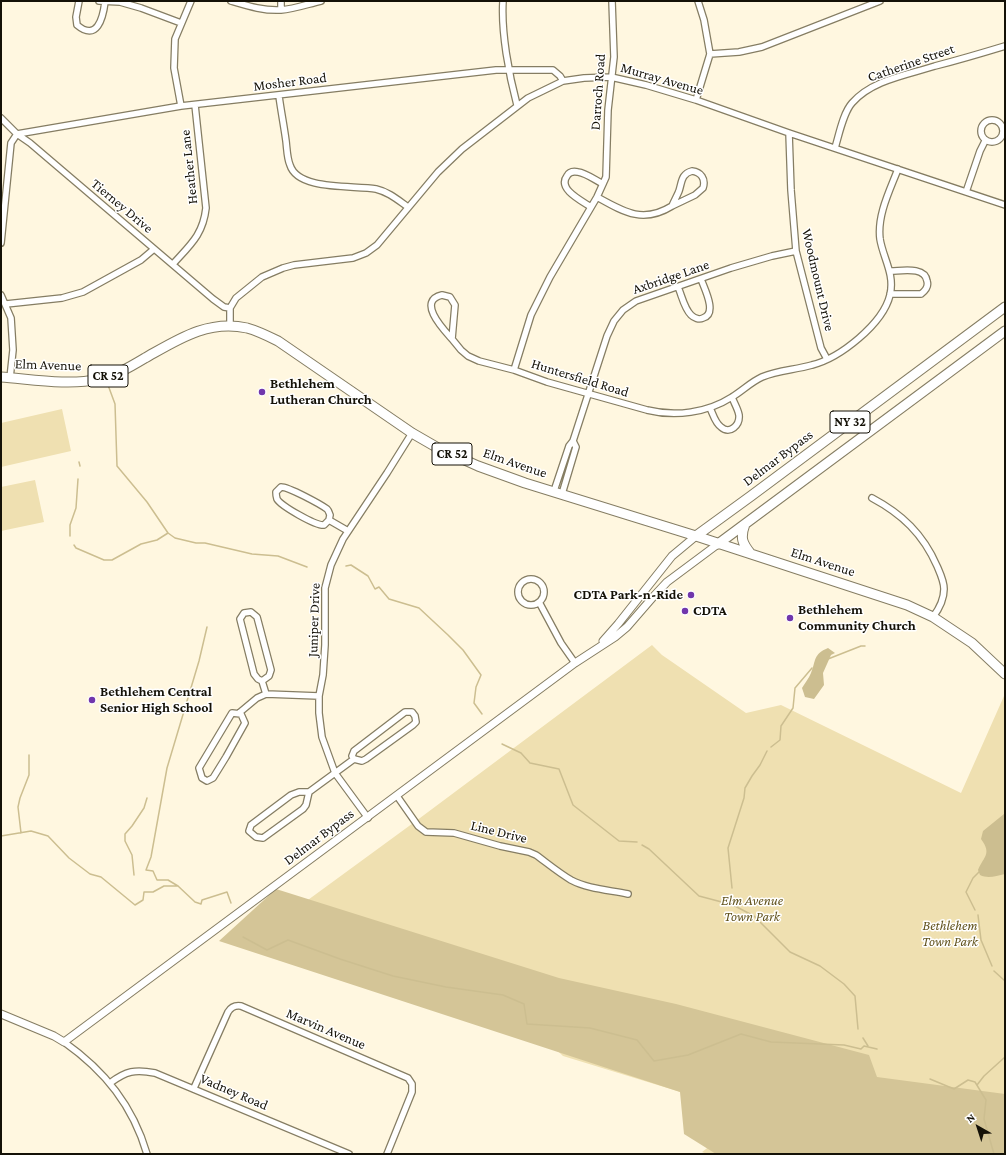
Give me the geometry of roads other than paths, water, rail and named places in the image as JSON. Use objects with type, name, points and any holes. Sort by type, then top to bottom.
[{"type":"main road","name":"Delmar Bypass","points":[[696,536],[1005,308]]},
{"type":"main road","name":"Elm Avenue","points":[[5,378],[66,381],[98,379],[129,368],[188,334],[209,328],[230,326],[247,328],[260,332],[278,341],[412,433],[438,448],[478,466],[525,483],[558,492],[890,598],[934,617],[972,643],[1005,674]]},
{"type":"main road","name":"Delmar Bypass","points":[[718,544],[1005,331]]},
{"type":"main road","points":[[745,524],[742,537],[745,547],[752,554]]},
{"type":"street","points":[[79,1],[76,16],[77,25],[83,30],[90,31],[100,25],[103,15],[102,1],[116,2],[141,8],[181,22]]},
{"type":"street","points":[[182,106],[174,68],[175,40],[181,22],[191,1]]},
{"type":"street","points":[[232,1],[267,10],[281,10],[308,2],[321,1]]},
{"type":"street","points":[[280,1],[281,10]]},
{"type":"street","points":[[503,1],[504,32],[517,106]]},
{"type":"street","name":"Darroch Road","points":[[514,370],[531,315],[550,277],[597,197],[607,170],[608,110],[614,57],[612,1]]},
{"type":"street","points":[[696,100],[710,54],[704,20],[698,1]]},
{"type":"street","points":[[710,54],[739,52],[762,47],[880,1]]},
{"type":"street","name":"Catherine Street","points":[[835,148],[849,106],[862,94],[872,88],[898,77],[1005,46]]},
{"type":"street","name":"Mosher Road","points":[[17,134],[182,106],[510,69],[553,70],[563,81]]},
{"type":"street","name":"Murray Avenue","points":[[230,308],[236,298],[244,290],[262,277],[283,268],[294,265],[343,259],[366,253],[378,245],[438,172],[462,149],[528,98],[563,81],[584,78],[611,78],[646,85],[696,100],[789,133],[1005,205]]},
{"type":"street","points":[[280,96],[287,154],[290,166],[295,175],[316,184],[378,190],[390,194],[408,207]]},
{"type":"street","name":"Heather Lane","points":[[173,264],[196,238],[204,220],[206,208],[195,105]]},
{"type":"street","name":"Tierney Drive","points":[[1,118],[17,134],[30,143],[213,299],[224,307],[230,308]]},
{"type":"street","points":[[991,118],[1003,128],[1002,136],[994,142],[989,143],[985,141],[980,130],[981,125],[991,118]]},
{"type":"street","name":"Woodmount Drive","points":[[789,133],[791,190],[796,251],[821,348],[828,359]]},
{"type":"street","points":[[1,243],[11,143],[17,134]]},
{"type":"street","points":[[966,192],[985,141]]},
{"type":"street","name":"Huntersfield Road","points":[[452,339],[454,305],[450,297],[442,295],[433,302],[431,307],[432,312],[440,325],[461,350],[468,356],[479,361],[658,413],[679,413],[710,408],[732,397],[762,377],[782,371],[813,365],[828,359],[852,343],[873,324],[881,314],[890,294],[891,271],[880,238],[880,224],[898,169]]},
{"type":"street","points":[[591,207],[568,191],[564,183],[566,176],[572,172],[578,172],[603,184]]},
{"type":"street","points":[[597,197],[620,210],[636,215],[655,214],[695,196],[701,191],[704,180],[698,173],[689,172],[682,178],[680,190],[672,206]]},
{"type":"street","points":[[6,304],[62,298],[83,292],[141,260],[154,249]]},
{"type":"street","name":"Axbridge Lane","points":[[558,492],[563,464],[569,446],[573,441],[607,336],[614,321],[623,310],[636,301],[762,259],[796,251]]},
{"type":"street","points":[[890,294],[921,294],[927,288],[928,284],[926,277],[920,272],[891,271]]},
{"type":"street","points":[[678,287],[686,308],[692,316],[698,319],[703,318],[709,313],[710,308],[701,279]]},
{"type":"street","points":[[1,295],[12,318],[13,350],[5,378]]},
{"type":"street","points":[[230,308],[230,326]]},
{"type":"street","points":[[710,408],[720,427],[728,430],[732,429],[739,422],[739,414],[732,397]]},
{"type":"street","name":"Juniper Drive","points":[[368,818],[335,773],[322,737],[318,696],[323,675],[325,645],[325,588],[331,565],[343,539],[412,433]]},
{"type":"street","name":"Axbridge Lane","points":[[558,492],[570,467],[576,447],[573,441]]},
{"type":"street","points":[[563,464],[570,467]]},
{"type":"street","points":[[281,487],[286,487],[292,490],[326,509],[330,515],[329,520],[324,525],[313,523],[282,504],[277,499],[276,492],[281,487]]},
{"type":"street","points":[[872,498],[889,507],[920,535],[935,561],[944,582],[944,588],[942,600],[934,617]]},
{"type":"street","points":[[329,520],[348,531]]},
{"type":"street","name":"Delmar Bypass","points":[[589,654],[607,637],[672,556],[696,536]]},
{"type":"street","name":"Delmar Bypass","points":[[64,1042],[589,654],[615,637],[627,627],[668,582],[718,544]]},
{"type":"street","points":[[525,581],[537,581],[543,587],[544,595],[539,602],[535,604],[527,604],[520,600],[519,588],[525,581]]},
{"type":"street","points":[[636,601],[643,608]]},
{"type":"street","points":[[539,602],[561,643],[576,664]]},
{"type":"street","points":[[262,681],[269,676],[271,670],[264,642],[256,617],[251,612],[244,613],[240,619],[254,674],[262,681],[266,694]]},
{"type":"street","points":[[239,713],[245,720],[244,726],[213,778],[207,781],[202,778],[199,768],[232,713],[239,713],[257,698],[266,694],[318,696]]},
{"type":"street","points":[[409,712],[414,714],[416,719],[413,725],[366,760],[362,761],[354,759],[352,756],[354,751],[399,716],[409,712]]},
{"type":"street","points":[[310,792],[299,792],[291,795],[251,825],[250,831],[256,837],[263,838],[303,809],[306,805],[310,792],[354,759]]},
{"type":"street","name":"Line Drive","points":[[397,796],[414,821],[426,832],[454,833],[500,846],[529,852],[536,855],[571,880],[580,884],[628,894]]},
{"type":"street","name":"Marvin Avenue","points":[[194,1088],[224,1019],[230,1009],[241,1006],[406,1076],[411,1081],[413,1087],[410,1098],[387,1154]]},
{"type":"street","points":[[1,1014],[54,1036],[90,1062],[110,1083],[130,1112],[139,1130],[147,1154]]},
{"type":"street","name":"Vadney Road","points":[[110,1083],[125,1073],[138,1070],[155,1073],[349,1154]]},
{"type":"waterway","points":[[108,385],[115,404],[117,466],[147,502],[168,533],[175,538],[196,543],[205,543],[252,554],[278,556],[307,567]]},
{"type":"waterway","points":[[79,462],[80,466]]},
{"type":"waterway","points":[[70,536],[70,525],[76,508],[78,479]]},
{"type":"waterway","points":[[74,545],[76,548],[104,560],[112,560],[141,544],[157,540],[168,533]]},
{"type":"waterway","points":[[346,566],[351,565],[368,576],[375,589],[379,587],[389,599],[419,608],[463,650],[481,675],[476,687],[474,703],[482,714]]},
{"type":"waterway","points":[[178,886],[168,880],[157,880],[153,871],[146,870],[151,857],[167,768],[199,661],[207,627]]},
{"type":"waterway","points":[[828,659],[861,646],[865,646]]},
{"type":"waterway","points":[[771,747],[780,740],[781,726],[793,708],[795,688],[812,668]]},
{"type":"waterway","points":[[502,744],[521,753],[530,763],[559,769],[573,805],[619,841],[637,842]]},
{"type":"waterway","points":[[732,888],[728,848],[744,798],[745,788],[767,751]]},
{"type":"waterway","points":[[21,833],[18,807],[29,775],[29,755]]},
{"type":"waterway","points":[[134,875],[132,855],[125,841],[125,834],[144,808],[147,798]]},
{"type":"waterway","points":[[1,836],[31,831],[48,836],[69,858],[90,874],[101,877],[135,905],[143,900],[144,892],[153,892],[164,886],[178,886],[195,902],[201,904],[202,900],[227,892],[231,903]]},
{"type":"waterway","points":[[642,845],[649,849],[699,896],[733,905],[754,916],[790,952],[820,966],[844,984],[855,996],[858,1029]]},
{"type":"waterway","points":[[975,910],[966,892],[973,878],[980,871]]},
{"type":"waterway","points":[[978,915],[981,940],[992,966]]},
{"type":"waterway","points":[[243,937],[267,950],[288,940],[393,976],[446,987],[503,995],[524,1004],[527,1024],[590,1028],[637,1040],[654,1061],[688,1055],[741,1034],[771,1042],[844,1045],[861,1049],[864,1046],[877,1049]]},
{"type":"waterway","points":[[994,971],[1005,981]]},
{"type":"waterway","points":[[863,1038],[868,1046]]},
{"type":"waterway","points":[[977,1085],[984,1076],[1005,1057]]},
{"type":"waterway","points":[[930,1079],[954,1089],[968,1080],[975,1082],[986,1100],[984,1119],[994,1154]]},
{"type":"place","name":"Bethlehem Lutheran Church","points":[[262,392]]},
{"type":"place","name":"CDTA Park-n-Ride","points":[[691,595]]},
{"type":"place","name":"CDTA","points":[[685,611]]},
{"type":"place","name":"Bethlehem Community Church","points":[[790,618]]},
{"type":"place","name":"Bethlehem Central Senior High School","points":[[92,700]]},
{"type":"park label","name":"Elm Avenue Town Park","points":[[752,910]]},
{"type":"park label","name":"Bethlehem Town Park","points":[[950,934]]}]
